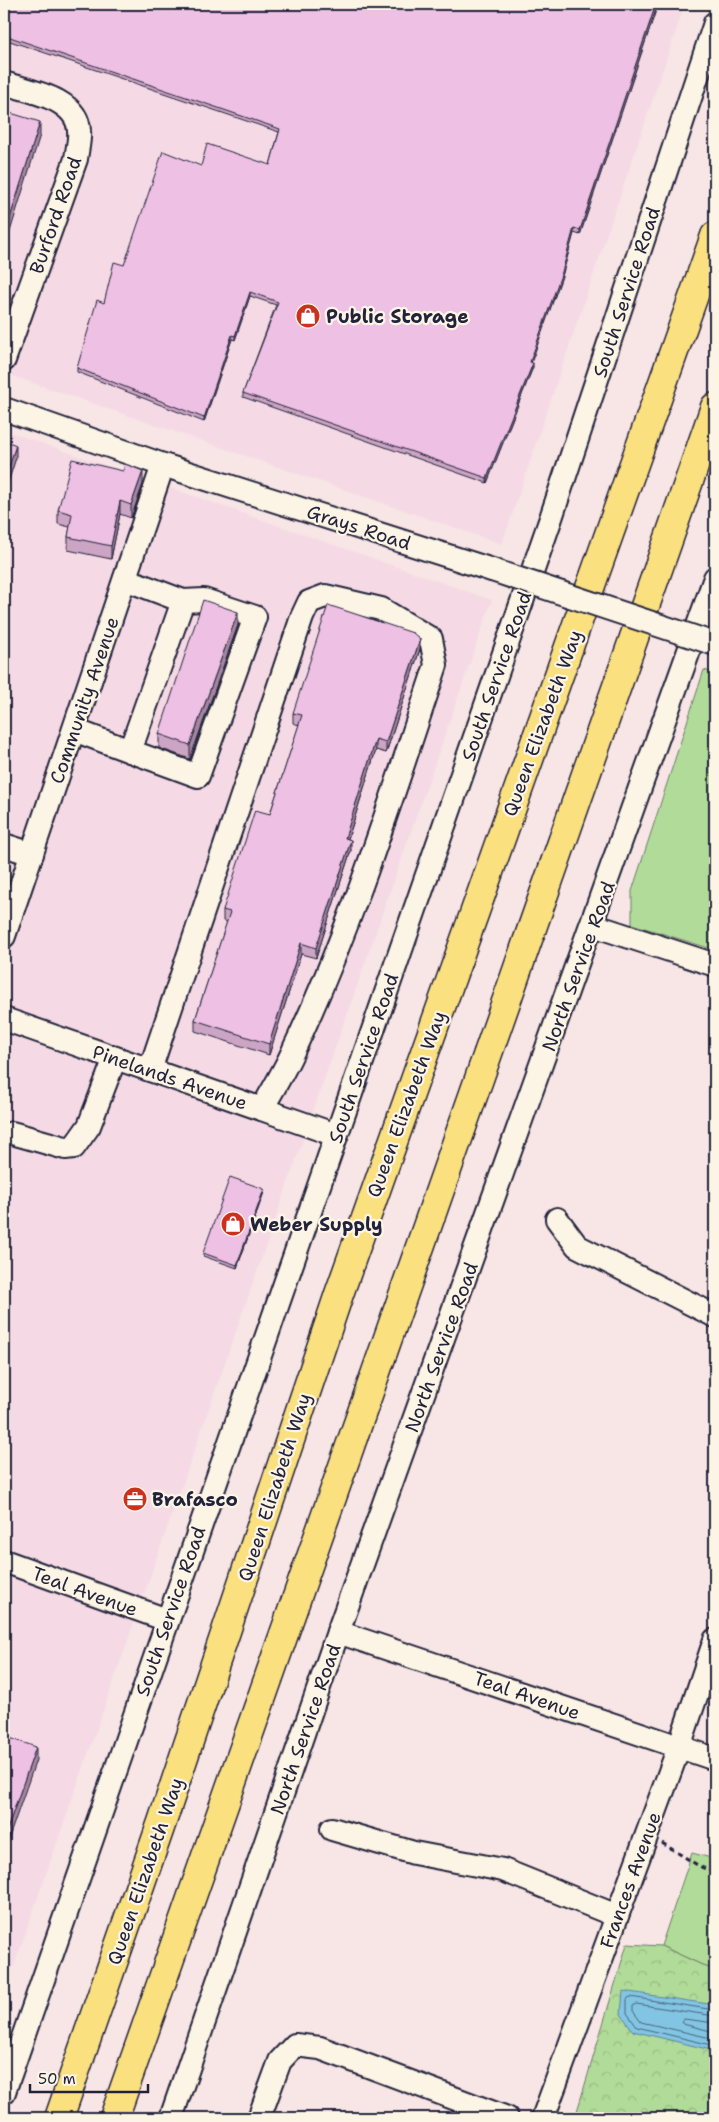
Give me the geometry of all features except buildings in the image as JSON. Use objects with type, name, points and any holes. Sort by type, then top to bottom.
[{"type":"highway","name":"Queen Elizabeth Way","points":[[59,2118],[162,1822],[338,1294],[715,236]]},
{"type":"highway","points":[[114,2118],[715,407]]},
{"type":"street","name":"South Service Road","points":[[4,2092],[551,518],[715,23]]},
{"type":"street","name":"Burford Road","points":[[4,83],[65,105],[75,116],[80,130],[76,159],[4,360]]},
{"type":"street","name":"Grays Road","points":[[4,409],[163,465],[492,570],[715,644]]},
{"type":"street","name":"Community Avenue","points":[[4,936],[163,465]]},
{"type":"street","name":"North Service Road","points":[[171,2118],[338,1632],[715,578]]},
{"type":"street","points":[[74,730],[198,776],[255,617],[204,600],[183,601],[125,579]]},
{"type":"street","points":[[150,1070],[299,626],[309,602],[324,596],[381,609],[431,639],[436,665],[360,887],[294,1050],[262,1109]]},
{"type":"street","points":[[130,751],[183,601]]},
{"type":"street","points":[[4,845],[32,854]]},
{"type":"street","points":[[592,925],[715,965]]},
{"type":"street","name":"Pinelands Avenue","points":[[4,1019],[336,1135]]},
{"type":"street","points":[[12,1133],[66,1148],[74,1147],[89,1126],[115,1058]]},
{"type":"street","points":[[557,1219],[578,1246],[715,1316]]},
{"type":"street","name":"Teal Avenue","points":[[4,1561],[167,1620]]},
{"type":"street","name":"Teal Avenue","points":[[338,1632],[715,1759]]},
{"type":"street","name":"Frances Avenue","points":[[544,2118],[679,1747],[715,1640]]},
{"type":"street","points":[[332,1829],[414,1853],[503,1870],[617,1916]]},
{"type":"street","points":[[260,2118],[280,2061],[294,2045],[320,2048],[507,2118]]},
{"type":"path","points":[[647,1834],[699,1866],[715,1873]]},
{"type":"shaded area","points":[[4,4],[685,4],[502,544],[4,373]]},
{"type":"shaded area","points":[[4,430],[492,600],[4,1994]]},
{"type":"green space","points":[[704,670],[715,673],[715,950],[632,924],[632,891]]},
{"type":"green space","points":[[692,1853],[715,1859],[715,1971],[661,1946]]},
{"type":"green space","points":[[627,1944],[661,1946],[715,1971],[715,2118],[575,2118]]},
{"type":"water","points":[[623,1991],[715,2005],[715,2051],[633,2031],[621,2014]]},
{"type":"place","name":"Public Storage","points":[[308,316]]},
{"type":"place","name":"Weber Supply","points":[[233,1224]]},
{"type":"place","name":"Brafasco","points":[[135,1499]]}]
